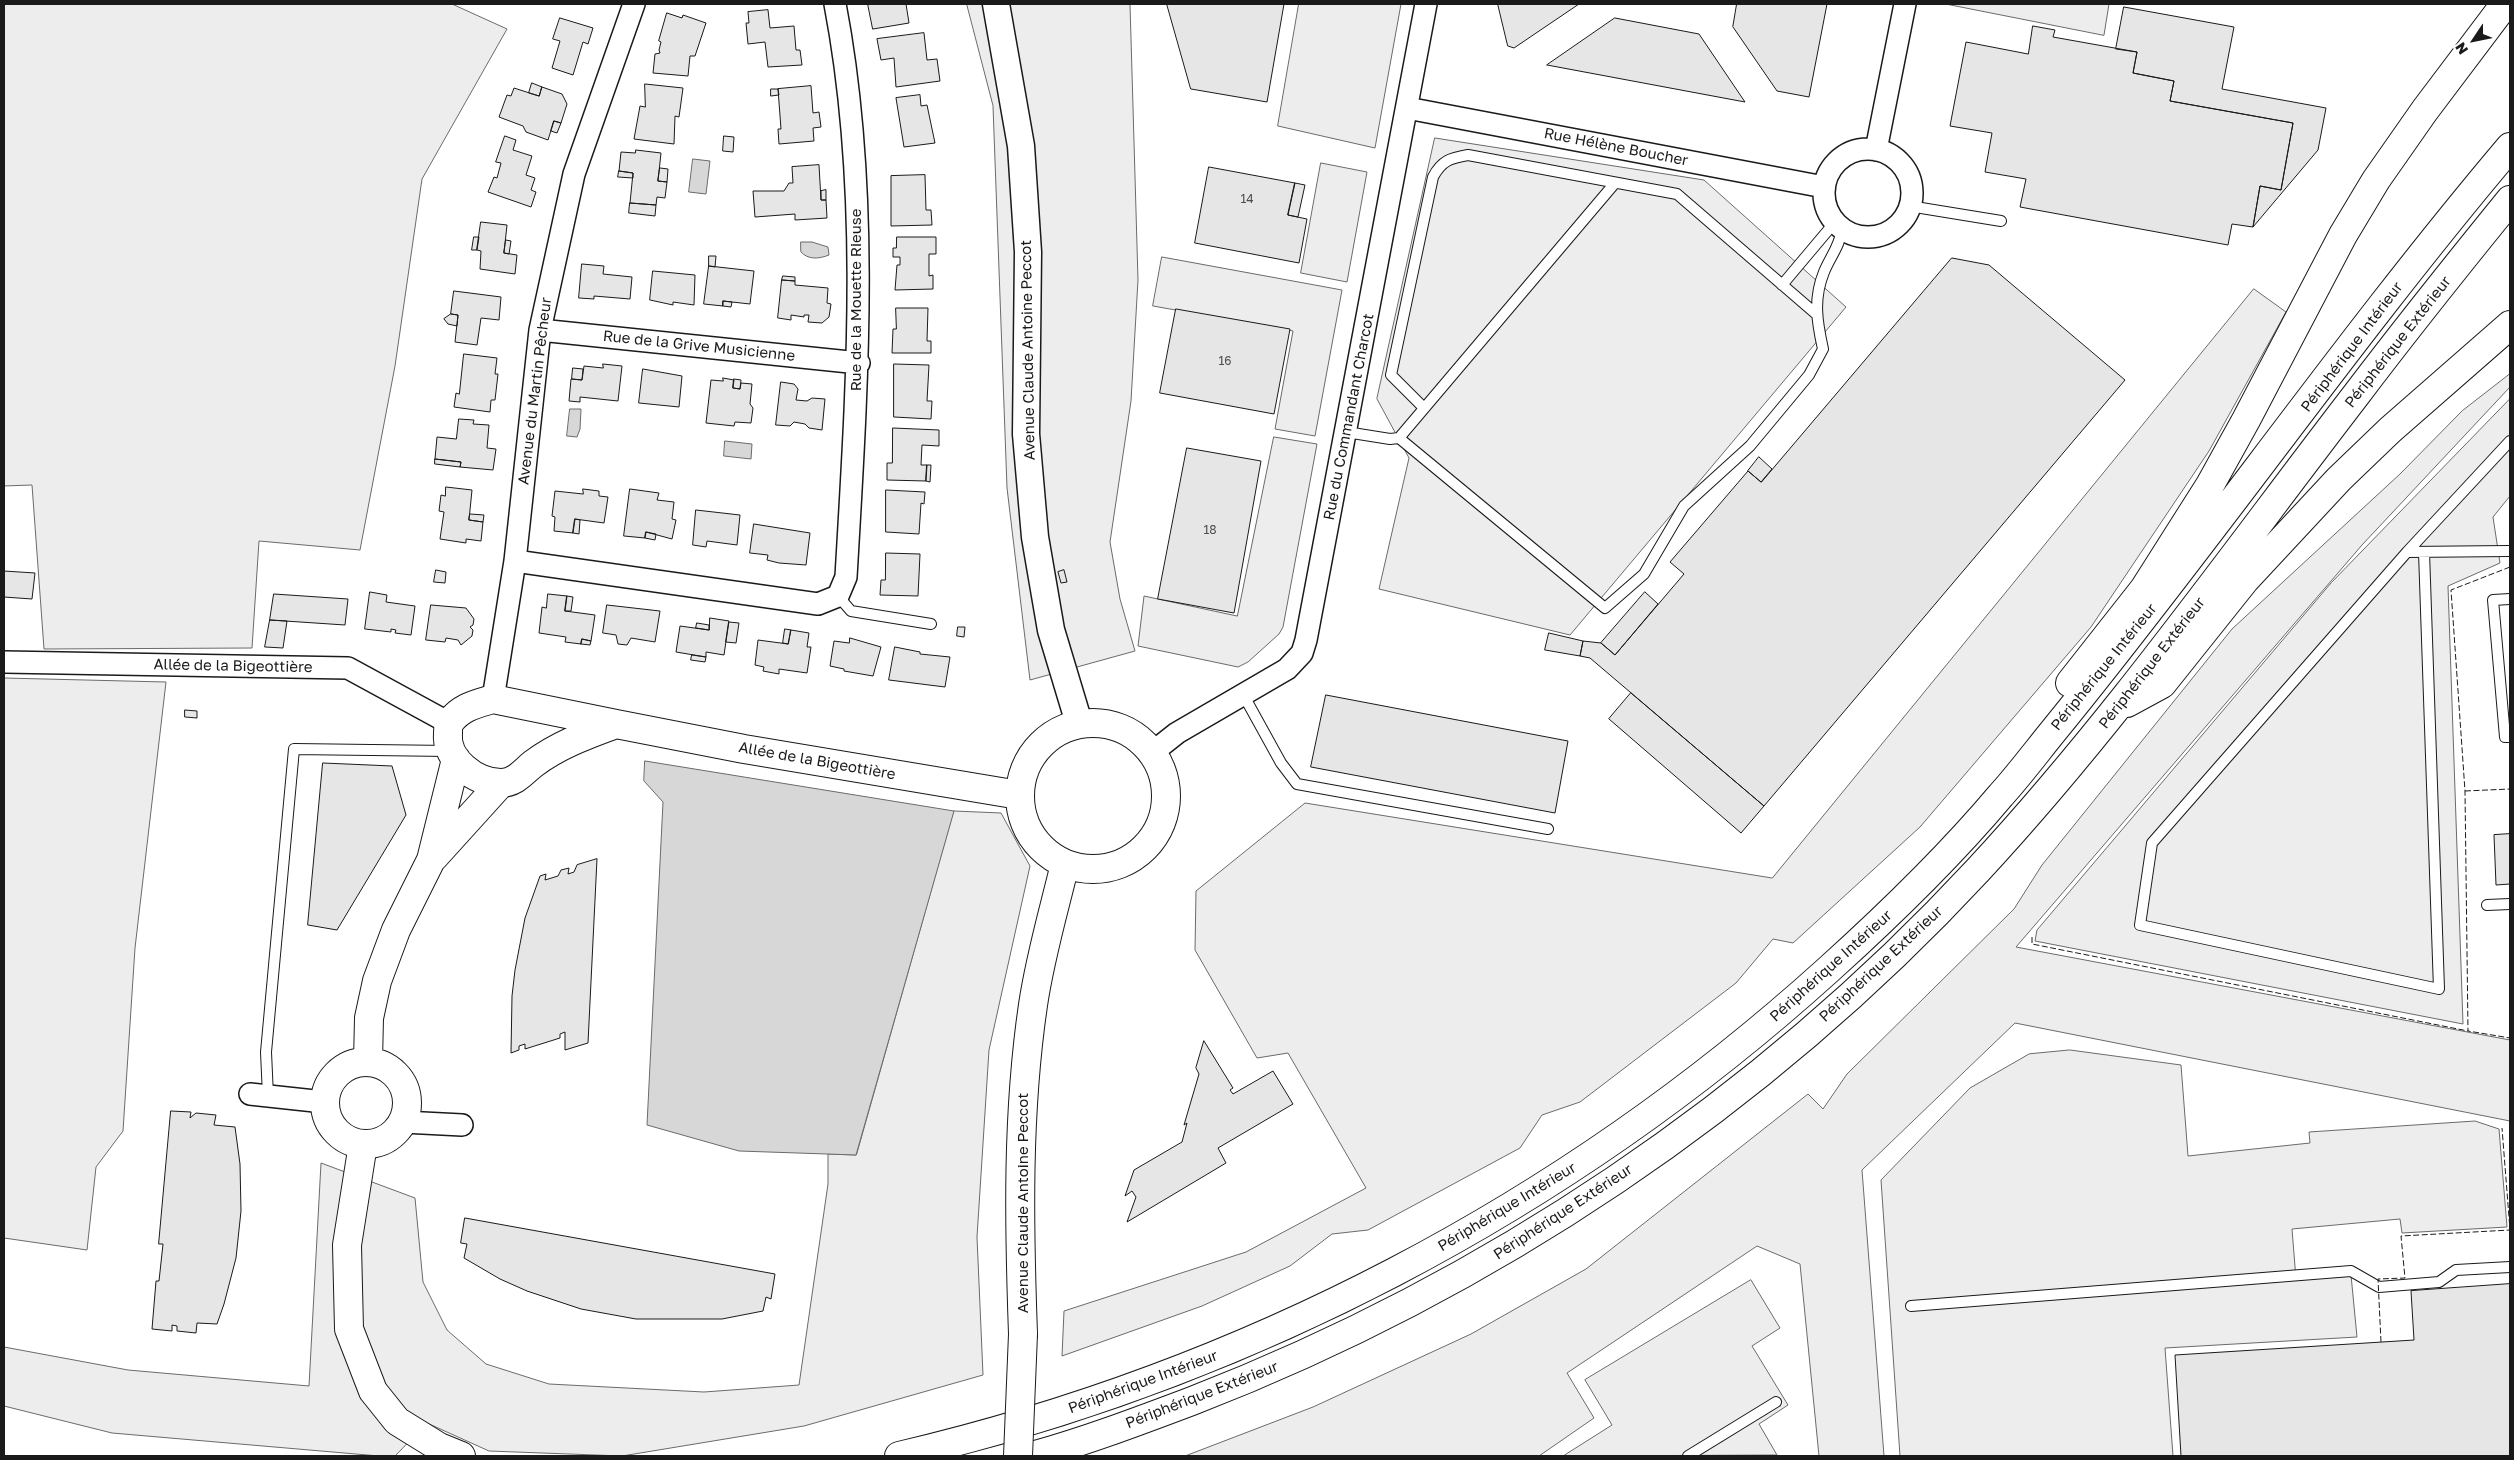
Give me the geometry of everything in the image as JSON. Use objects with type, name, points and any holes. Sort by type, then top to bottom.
[{"type":"main road","points":[[2056,727],[2066,688],[2144,588],[2210,485],[2343,235],[2376,180],[2425,110],[2505,4]]},
{"type":"main road","name":"Périphérique Intérieur","points":[[899,1456],[1055,1414],[1131,1389],[1282,1328],[1399,1271],[1536,1192],[1640,1122],[1733,1052],[1788,1006],[1880,923],[1925,878],[2002,795],[2130,636],[2411,269],[2510,147]]},
{"type":"main road","name":"Périphérique Extérieur","points":[[1032,1456],[1141,1420],[1228,1387],[1346,1335],[1474,1269],[1554,1222],[1610,1183],[1741,1089],[1788,1050],[1893,956],[1977,871],[2118,707],[2356,395],[2510,200]]},
{"type":"main road","points":[[2118,707],[2162,684],[2245,580],[2339,479],[2390,430],[2510,325]]},
{"type":"main road","points":[[368,1061],[369,1018],[377,981],[396,930],[431,860],[453,755],[448,737],[449,723],[466,706],[493,699]]},
{"type":"main road","name":"Allée de la Bigeottière","points":[[493,699],[744,749],[1019,795]]},
{"type":"main road","points":[[1100,722],[1120,727],[1138,737],[1152,752],[1164,777],[1166,804],[1158,830],[1142,851],[1118,865],[1092,870],[1065,864],[1046,853],[1032,836],[1022,817],[1019,795],[1024,770],[1036,748],[1055,732],[1079,723],[1100,722]]},
{"type":"main road","points":[[453,755],[469,772],[482,780],[501,783],[514,780],[559,746],[616,724]]},
{"type":"main road","points":[[431,860],[501,783]]},
{"type":"main road","name":"Avenue Claude Antoine Peccot","points":[[1018,1456],[1023,1334],[1020,1257],[1021,1116],[1034,1002],[1065,864]]},
{"type":"main road","points":[[368,1061],[382,1064],[402,1082],[407,1095],[407,1109],[403,1122],[386,1139],[363,1144],[340,1136],[331,1126],[326,1115],[324,1102],[326,1089],[338,1072],[355,1062],[368,1061]]},
{"type":"main road","points":[[363,1144],[347,1245],[349,1329],[373,1390],[397,1421],[439,1447],[461,1456]]},
{"type":"street","name":"Avenue du Martin Pêcheur","points":[[493,699],[515,561],[540,330],[574,174],[634,4]]},
{"type":"street","name":"Rue de la Mouette Rieuse","points":[[835,4],[845,60],[856,198],[858,363],[846,577],[838,596]]},
{"type":"street","name":"Avenue Claude Antoine Peccot","points":[[996,4],[1021,146],[1028,252],[1026,434],[1035,537],[1051,630],[1079,723]]},
{"type":"street","name":"Rue du Commandant Charcot","points":[[1152,752],[1177,733],[1244,696],[1287,669],[1302,653],[1310,622],[1426,4]]},
{"type":"street","points":[[1876,150],[1905,4]]},
{"type":"street","name":"Rue Hélène Boucher","points":[[1407,108],[1824,187]]},
{"type":"street","points":[[1860,150],[1876,150],[1897,161],[1907,174],[1912,190],[1910,206],[1902,221],[1882,235],[1865,237],[1838,226],[1825,206],[1824,187],[1833,166],[1845,155],[1860,150]]},
{"type":"street","name":"Rue de la Grive Musicienne","points":[[540,330],[858,363]]},
{"type":"street","points":[[515,561],[818,604],[838,596]]},
{"type":"street","name":"Allée de la Bigeottière","points":[[4,662],[348,668],[449,723]]},
{"type":"street","points":[[259,1095],[324,1102]]},
{"type":"street","points":[[403,1122],[462,1125]]},
{"type":"lane","points":[[1424,408],[1391,375],[1433,177],[1438,167],[1448,158],[1468,155],[1677,194],[1815,313]]},
{"type":"lane","points":[[1346,432],[1390,439],[1399,438],[1615,183]]},
{"type":"lane","points":[[1910,206],[2001,221]]},
{"type":"lane","points":[[1399,438],[1605,608],[1644,574],[1684,506],[1750,446],[1809,375],[1823,349],[1815,313],[1823,273],[1841,240],[1838,226]]},
{"type":"lane","points":[[1782,285],[1838,226]]},
{"type":"lane","points":[[2424,552],[2439,988],[2140,925],[2152,843],[2407,552],[2510,441]]},
{"type":"lane","points":[[2407,552],[2510,551]]},
{"type":"lane","points":[[838,596],[851,611],[931,624]]},
{"type":"lane","points":[[2510,599],[2493,600],[2505,737],[2510,737]]},
{"type":"lane","points":[[1244,696],[1281,763],[1297,784],[1548,829]]},
{"type":"lane","points":[[259,1095],[266,1052],[294,749],[453,755]]},
{"type":"lane","points":[[2487,905],[2510,904]]},
{"type":"lane","points":[[1911,1306],[2351,1271],[2378,1287],[2439,1282],[2456,1270],[2510,1268]]},
{"type":"lane","points":[[1688,1456],[1776,1402]]},
{"type":"shaded area","points":[[4,4],[452,4],[507,29],[422,179],[395,366],[360,550],[259,541],[252,648],[44,649],[32,485],[4,486]]},
{"type":"shaded area","points":[[967,4],[1130,4],[1138,280],[1131,401],[1110,542],[1120,599],[1135,651],[1030,680],[1007,488],[993,106]]},
{"type":"shaded area","points":[[1299,4],[1401,4],[1375,148],[1278,126]]},
{"type":"shaded area","points":[[1946,4],[2109,4],[2104,35]]},
{"type":"shaded area","points":[[1435,138],[1704,180],[1846,307],[1570,635],[1379,589],[1409,458],[1377,399]]},
{"type":"shaded area","points":[[693,159],[710,161],[706,194],[689,192]]},
{"type":"shaded area","points":[[1321,163],[1367,172],[1347,282],[1301,273]]},
{"type":"shaded area","points":[[801,242],[812,242],[828,247],[829,255],[810,258],[801,252]]},
{"type":"shaded area","points":[[1162,257],[1342,290],[1315,436],[1275,429],[1293,331],[1153,306]]},
{"type":"shaded area","points":[[2254,289],[2286,312],[2209,451],[2091,627],[1920,827],[1793,943],[1773,939],[1736,983],[1580,1102],[1542,1115],[1520,1148],[1368,1230],[1332,1234],[1290,1266],[1202,1306],[1062,1356],[1064,1311],[1246,1252],[1366,1188],[1288,1053],[1257,1058],[1195,950],[1196,891],[1305,803],[1772,878]]},
{"type":"shaded area","points":[[2510,374],[2510,387],[2362,545],[2016,947],[2510,1040],[2510,1121],[2015,1023],[1862,1170],[1884,1456],[1819,1456],[1800,1264],[1757,1246],[1567,1373],[1594,1418],[1539,1456],[1185,1456],[1313,1407],[1471,1334],[1586,1269],[1808,1094],[1823,1109],[1847,1074],[2014,909],[2042,865],[2232,629],[2400,474],[2462,411]]},
{"type":"shaded area","points":[[2510,399],[2510,496],[2493,517],[2500,563],[2448,586],[2463,1024],[2035,941],[2037,930],[2331,583]]},
{"type":"shaded area","points":[[570,409],[581,409],[580,429],[577,437],[567,436]]},
{"type":"shaded area","points":[[1274,437],[1317,444],[1283,627],[1279,634],[1248,662],[1238,667],[1138,646],[1144,596],[1237,616]]},
{"type":"shaded area","points":[[725,441],[752,444],[751,459],[724,456]]},
{"type":"shaded area","points":[[4,678],[166,682],[135,948],[123,1131],[96,1167],[87,1250],[4,1238]]},
{"type":"shaded area","points":[[645,761],[954,811],[856,1155],[739,1151],[647,1125],[663,802],[644,781]]},
{"type":"shaded area","points":[[954,811],[1001,813],[1030,866],[989,1050],[977,1237],[983,1375],[804,1426],[622,1456],[489,1451],[427,1423],[395,1456],[379,1456],[112,1433],[4,1406],[4,1347],[128,1370],[309,1386],[321,1163],[415,1198],[423,1282],[447,1330],[486,1364],[549,1384],[704,1392],[799,1385],[828,1184],[828,1154],[856,1155]]},
{"type":"shaded area","points":[[2070,1050],[2181,1065],[2188,1156],[2310,1143],[2309,1132],[2475,1121],[2499,1129],[2507,1227],[2402,1233],[2400,1219],[2292,1229],[2296,1279],[2351,1275],[2357,1337],[2165,1348],[2173,1456],[1900,1456],[1881,1180],[1970,1088],[2029,1054]]},
{"type":"shaded area","points":[[1751,1280],[1780,1328],[1752,1346],[1788,1405],[1759,1424],[1777,1455],[1563,1456],[1612,1425],[1585,1380]]},
{"type":"building","points":[[868,4],[906,4],[909,23],[873,29]]},
{"type":"building","points":[[1167,4],[1284,4],[1267,102],[1191,89]]},
{"type":"building","points":[[1498,4],[1579,4],[1514,48],[1508,46]]},
{"type":"building","points":[[1737,4],[1827,4],[1809,97],[1777,91],[1733,27]]},
{"type":"building","points":[[2124,7],[2234,27],[2222,89],[2326,108],[2318,150],[2253,227],[2260,186],[2281,190],[2293,123],[2170,101],[2174,81],[2133,73],[2137,52],[2116,49]]},
{"type":"building","points":[[768,10],[770,28],[794,26],[796,50],[800,50],[802,65],[768,67],[765,42],[748,44],[746,23],[749,23],[748,12]]},
{"type":"building","points":[[667,13],[682,18],[683,15],[706,23],[695,56],[690,56],[688,76],[653,73],[655,54],[660,53],[661,42],[659,41]]},
{"type":"building","points":[[560,18],[593,28],[588,44],[583,42],[573,75],[552,68],[560,41],[553,39]]},
{"type":"building","points":[[1615,18],[1699,34],[1745,102],[1547,65]]},
{"type":"building","points":[[2033,26],[2055,30],[2053,37],[2137,52],[2133,73],[2174,81],[2170,101],[2293,123],[2281,190],[2260,186],[2253,227],[2232,224],[2228,245],[2020,207],[2026,179],[1985,172],[1992,133],[1950,126],[1966,42],[2028,54]]},
{"type":"building","points":[[924,33],[927,60],[937,59],[940,81],[896,87],[894,58],[881,60],[877,39]]},
{"type":"building","points":[[532,83],[542,87],[539,96],[529,93]]},
{"type":"building","points":[[645,84],[683,88],[679,117],[675,116],[674,144],[634,139],[640,106],[645,107]]},
{"type":"building","points":[[811,86],[813,113],[819,112],[821,127],[813,128],[814,141],[779,144],[778,129],[781,129],[778,89]]},
{"type":"building","points":[[542,87],[562,94],[567,104],[561,123],[554,121],[548,140],[526,132],[523,126],[499,117],[507,95],[511,96],[514,88],[539,96]]},
{"type":"building","points":[[771,89],[778,89],[779,95],[771,96]]},
{"type":"building","points":[[920,95],[921,106],[927,105],[935,143],[904,147],[896,98]]},
{"type":"building","points":[[554,121],[561,123],[557,133],[551,131]]},
{"type":"building","points":[[505,136],[516,140],[513,150],[532,156],[526,175],[535,178],[531,190],[536,192],[531,207],[488,192],[494,177],[497,178],[501,163],[496,162]]},
{"type":"building","points":[[724,136],[734,137],[733,152],[723,151]]},
{"type":"building","points":[[636,150],[661,153],[658,181],[667,182],[665,198],[657,197],[656,205],[630,203],[633,173],[619,171],[621,152],[635,153]]},
{"type":"building","points":[[819,165],[821,200],[826,200],[827,218],[795,220],[795,214],[755,217],[753,191],[784,191],[789,183],[793,183],[792,167]]},
{"type":"building","points":[[1209,167],[1295,183],[1288,215],[1307,219],[1299,263],[1195,243]]},
{"type":"building","points":[[660,168],[668,169],[667,182],[658,181]]},
{"type":"building","points":[[619,171],[633,173],[633,178],[618,177]]},
{"type":"building","points":[[925,175],[926,210],[931,210],[932,225],[891,226],[891,176]]},
{"type":"building","points":[[1295,183],[1305,185],[1298,217],[1288,215]]},
{"type":"building","points":[[826,190],[826,200],[821,200],[821,191]]},
{"type":"building","points":[[630,203],[656,205],[655,216],[629,213]]},
{"type":"building","points":[[481,222],[507,225],[504,253],[517,255],[515,274],[480,269],[481,251],[477,250]]},
{"type":"building","points":[[474,237],[479,237],[477,250],[472,250]]},
{"type":"building","points":[[897,237],[936,237],[936,254],[929,254],[929,276],[933,275],[933,289],[895,290],[897,265],[900,265],[900,257],[893,257],[893,248],[896,248]]},
{"type":"building","points":[[506,240],[511,241],[509,254],[504,253]]},
{"type":"building","points":[[709,256],[716,256],[715,267],[709,266]]},
{"type":"building","points":[[1952,258],[1989,265],[2125,380],[1764,806],[1590,658],[1580,656],[1583,641],[1601,643],[1615,655],[1684,574],[1670,562],[1748,471],[1761,482]]},
{"type":"building","points":[[582,264],[604,266],[603,274],[632,277],[630,299],[594,296],[594,299],[579,298]]},
{"type":"building","points":[[709,266],[754,271],[750,304],[723,301],[723,306],[704,304]]},
{"type":"building","points":[[653,271],[695,275],[694,305],[673,302],[673,305],[650,300]]},
{"type":"building","points":[[783,276],[795,277],[795,281],[782,280]]},
{"type":"building","points":[[782,280],[795,281],[795,285],[828,288],[827,303],[831,304],[829,317],[822,323],[808,322],[809,315],[804,315],[804,317],[791,315],[791,320],[778,318]]},
{"type":"building","points":[[454,291],[501,297],[499,320],[481,318],[477,345],[455,342],[458,315],[451,314]]},
{"type":"building","points":[[723,301],[732,302],[731,307],[723,306]]},
{"type":"building","points":[[896,308],[928,308],[927,341],[931,341],[931,353],[892,353],[893,329],[896,329]]},
{"type":"building","points":[[1176,309],[1290,329],[1274,414],[1160,393]]},
{"type":"building","points":[[451,314],[458,315],[457,326],[448,324],[444,319]]},
{"type":"building","points":[[464,354],[497,358],[495,374],[498,374],[495,400],[491,400],[490,412],[454,407],[456,393],[459,394]]},
{"type":"building","points":[[603,364],[622,366],[618,401],[580,397],[580,402],[569,401],[571,379],[582,380],[584,366],[603,368]]},
{"type":"building","points":[[894,364],[929,365],[927,401],[932,401],[931,419],[894,417]]},
{"type":"building","points":[[573,368],[583,369],[582,380],[572,379]]},
{"type":"building","points":[[643,369],[682,376],[679,407],[639,403]]},
{"type":"building","points":[[723,378],[734,380],[733,388],[740,389],[741,383],[752,384],[750,404],[753,408],[751,423],[735,422],[734,426],[706,423],[711,380],[723,381]]},
{"type":"building","points":[[734,379],[741,380],[740,389],[733,388]]},
{"type":"building","points":[[781,382],[794,384],[798,389],[796,400],[825,399],[822,430],[809,428],[805,424],[794,422],[790,426],[776,425]]},
{"type":"building","points":[[459,419],[474,420],[473,424],[489,425],[487,448],[496,449],[493,470],[460,467],[461,462],[435,459],[437,437],[456,439]]},
{"type":"building","points":[[893,428],[939,430],[939,446],[922,445],[921,465],[927,465],[926,481],[887,480],[887,463],[892,463]]},
{"type":"building","points":[[1187,448],[1261,461],[1234,613],[1158,599]]},
{"type":"building","points":[[1759,457],[1772,469],[1761,482],[1748,471]]},
{"type":"building","points":[[435,459],[461,462],[460,467],[435,464]]},
{"type":"building","points":[[927,465],[931,465],[930,482],[926,481]]},
{"type":"building","points":[[446,487],[472,490],[469,520],[483,522],[481,541],[466,539],[466,543],[440,539],[444,512],[439,511],[441,495],[445,496]]},
{"type":"building","points":[[583,489],[599,491],[599,496],[608,497],[604,523],[575,519],[573,533],[554,531],[555,517],[552,516],[555,491],[583,494]]},
{"type":"building","points":[[630,489],[659,493],[657,500],[674,502],[672,519],[676,520],[672,539],[646,532],[645,538],[624,536]]},
{"type":"building","points":[[886,490],[925,492],[924,504],[921,503],[919,534],[886,532]]},
{"type":"building","points":[[696,510],[740,515],[737,545],[707,541],[706,547],[693,545]]},
{"type":"building","points":[[470,514],[484,515],[483,522],[469,520]]},
{"type":"building","points":[[575,519],[580,520],[579,534],[573,533]]},
{"type":"building","points":[[754,524],[810,533],[806,565],[779,563],[767,560],[768,555],[750,553]]},
{"type":"building","points":[[646,532],[656,534],[655,540],[645,538]]},
{"type":"building","points":[[886,553],[920,554],[918,596],[880,595],[881,580],[885,580]]},
{"type":"building","points":[[436,570],[446,572],[445,583],[434,582]]},
{"type":"building","points":[[1064,570],[1067,582],[1061,583],[1058,572]]},
{"type":"building","points":[[4,571],[35,573],[32,599],[4,597]]},
{"type":"building","points":[[370,592],[387,595],[386,602],[415,606],[411,635],[395,633],[396,630],[391,629],[391,632],[365,629]]},
{"type":"building","points":[[1645,592],[1658,604],[1615,655],[1601,643]]},
{"type":"building","points":[[274,594],[348,599],[345,625],[270,620]]},
{"type":"building","points":[[548,594],[567,596],[565,611],[595,615],[591,641],[582,639],[581,644],[565,642],[566,637],[539,633],[542,607],[546,608]]},
{"type":"building","points":[[567,596],[573,597],[571,611],[565,611]]},
{"type":"building","points":[[431,605],[466,608],[474,619],[473,625],[470,627],[473,630],[472,636],[461,645],[458,640],[446,638],[445,642],[426,640]]},
{"type":"building","points":[[607,605],[660,611],[655,642],[631,638],[627,645],[618,644],[616,635],[603,633]]},
{"type":"building","points":[[710,618],[729,621],[724,655],[706,652],[706,657],[676,652],[680,626],[709,630]]},
{"type":"building","points":[[270,620],[287,621],[283,648],[265,647]]},
{"type":"building","points":[[729,622],[739,623],[736,643],[726,642]]},
{"type":"building","points":[[697,623],[709,625],[709,630],[696,628]]},
{"type":"building","points":[[958,627],[965,627],[964,637],[957,636]]},
{"type":"building","points":[[785,629],[791,630],[788,644],[783,643]]},
{"type":"building","points":[[791,630],[809,633],[807,647],[811,647],[807,673],[779,669],[779,674],[763,671],[764,667],[755,665],[758,640],[788,644]]},
{"type":"building","points":[[1549,633],[1583,641],[1580,656],[1545,650]]},
{"type":"building","points":[[850,638],[881,647],[873,676],[844,671],[844,669],[830,666],[834,641],[849,643]]},
{"type":"building","points":[[582,639],[591,641],[590,645],[581,644]]},
{"type":"building","points":[[895,647],[920,652],[920,654],[950,657],[945,687],[889,680]]},
{"type":"building","points":[[692,655],[706,657],[705,662],[691,660]]},
{"type":"building","points":[[1631,693],[1764,806],[1741,833],[1609,719]]},
{"type":"building","points":[[1326,695],[1568,741],[1555,813],[1311,767]]},
{"type":"building","points":[[185,710],[197,711],[197,718],[185,717]]},
{"type":"building","points":[[323,763],[392,766],[406,815],[337,930],[308,925]]},
{"type":"building","points":[[2510,834],[2510,884],[2496,885],[2494,835]]},
{"type":"building","points":[[597,859],[588,1043],[565,1050],[565,1032],[560,1034],[560,1038],[525,1049],[525,1044],[519,1046],[519,1050],[511,1053],[512,996],[515,970],[525,918],[540,876],[546,874],[545,880],[558,876],[561,870],[569,868],[568,874],[574,872],[577,865]]},
{"type":"building","points":[[1204,1041],[1233,1088],[1230,1090],[1233,1094],[1273,1071],[1293,1104],[1218,1148],[1226,1163],[1127,1222],[1136,1197],[1132,1191],[1125,1196],[1134,1170],[1182,1142],[1187,1123],[1184,1125],[1199,1074],[1196,1068]]},
{"type":"building","points":[[171,1111],[191,1112],[190,1118],[196,1113],[216,1115],[214,1125],[235,1127],[240,1164],[241,1211],[236,1258],[217,1324],[197,1323],[196,1333],[177,1331],[177,1326],[172,1325],[172,1331],[152,1329],[156,1281],[159,1281],[163,1244],[159,1244]]},
{"type":"building","points":[[465,1218],[775,1274],[771,1299],[766,1297],[763,1311],[722,1319],[636,1319],[581,1309],[527,1291],[500,1279],[464,1258],[467,1244],[461,1243]]},
{"type":"building","points":[[2510,1284],[2510,1456],[2181,1456],[2175,1355],[2414,1340],[2411,1291]]},
{"type":"fence","points":[[2510,567],[2451,590],[2465,791],[2468,1031],[2510,1038]]},
{"type":"fence","points":[[2465,791],[2510,789]]},
{"type":"fence","points":[[2032,937],[2032,944],[2468,1031]]},
{"type":"fence","points":[[2381,1342],[2378,1279],[2405,1278],[2401,1236],[2510,1230],[2502,1128]]}]
